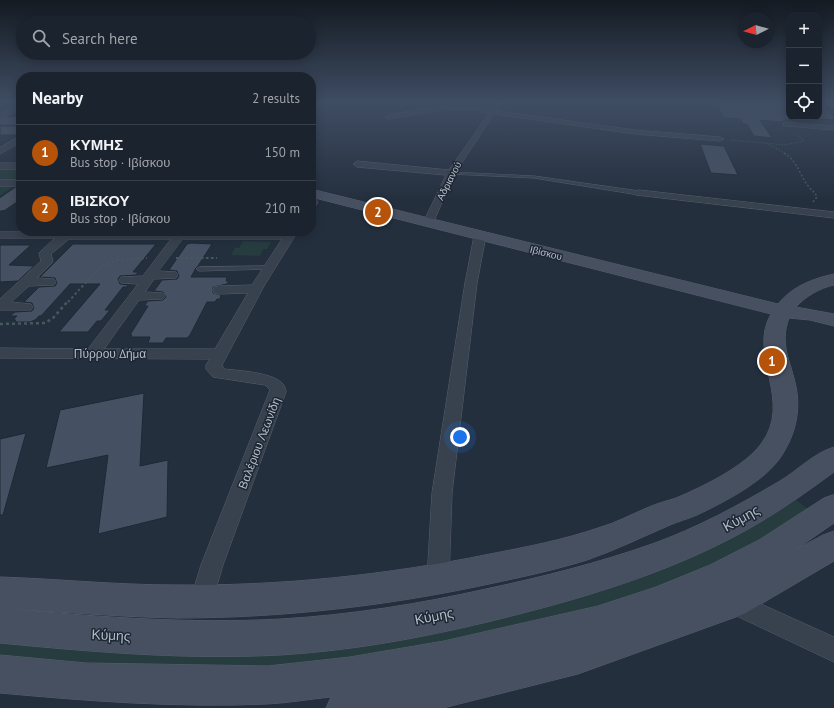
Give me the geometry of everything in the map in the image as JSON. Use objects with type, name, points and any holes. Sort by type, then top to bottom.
[{"type":"street","name":"Αδριανού","points":[[428,223],[451,173],[478,134]]},
{"type":"street","points":[[653,134],[720,139]]},
{"type":"street","points":[[4,148],[16,142]]},
{"type":"street","points":[[4,148],[16,148]]},
{"type":"street","points":[[4,166],[16,164]]},
{"type":"street","points":[[357,164],[451,173]]},
{"type":"street","points":[[0,183],[16,183]]},
{"type":"street","points":[[639,193],[834,215]]},
{"type":"street","name":"Ιβίσκου","points":[[316,194],[782,311],[810,314],[834,320]]},
{"type":"street","points":[[0,206],[16,195]]},
{"type":"street","points":[[0,235],[15,239],[65,236],[140,236]]},
{"type":"street","points":[[0,306],[23,280],[47,262],[46,253],[65,236]]},
{"type":"street","points":[[95,246],[104,236]]},
{"type":"street","points":[[132,246],[140,236]]},
{"type":"street","points":[[93,353],[114,316],[135,296],[179,236]]},
{"type":"street","points":[[193,236],[208,240],[256,236]]},
{"type":"street","name":"Βαλέριου Λεωνίδη","points":[[202,601],[212,565],[278,392],[278,388],[270,381],[219,373],[214,369],[214,365],[256,289],[290,236]]},
{"type":"street","points":[[438,580],[442,493],[471,283],[480,236]]},
{"type":"street","points":[[125,280],[172,275]]},
{"type":"street","points":[[0,593],[116,600],[202,601],[318,594],[438,580],[551,556],[612,537],[660,516],[686,507],[725,486],[754,467],[767,456],[777,440],[783,425],[786,410],[786,395],[774,343],[774,334],[782,311],[807,288],[817,282],[834,279]]},
{"type":"street","points":[[23,280],[50,282]]},
{"type":"street","points":[[219,290],[256,289]]},
{"type":"street","points":[[135,296],[158,296]]},
{"type":"street","points":[[0,306],[26,306]]},
{"type":"street","name":"Ιβίσκου","points":[[782,311],[809,322],[834,329]]},
{"type":"street","name":"Πύρρου Δήμα","points":[[0,353],[93,353],[151,348],[219,354]]},
{"type":"street","name":"Κύμης","points":[[0,626],[104,636],[279,637],[343,632],[431,617],[576,584],[629,567],[691,543],[736,521],[782,494],[834,456]]},
{"type":"street","points":[[0,674],[86,682],[194,685],[268,685],[350,676],[444,660],[598,623],[656,603],[722,576],[770,550],[834,507]]},
{"type":"street","points":[[346,708],[405,698],[578,656],[732,602],[834,545]]},
{"type":"street","points":[[732,602],[834,650]]},
{"type":"lane","points":[[451,173],[534,177],[639,193]]},
{"type":"lane","points":[[199,269],[269,268]]},
{"type":"path","points":[[720,139],[790,145],[804,141],[796,134]]},
{"type":"path","points":[[764,143],[787,154],[801,172],[809,187],[815,192],[817,197],[808,206],[810,212]]},
{"type":"green space","points":[[0,169],[16,169],[16,185],[0,196]]},
{"type":"green space","points":[[243,241],[271,242],[267,249],[263,249],[260,256],[231,255],[235,248],[239,248]]},
{"type":"green space","points":[[796,500],[808,509],[759,540],[711,565],[648,591],[590,611],[349,663],[194,669],[0,658],[0,641],[530,610],[586,595],[668,567],[746,530]]},
{"type":"building","points":[[0,134],[16,134],[16,135]]},
{"type":"building","points":[[753,134],[769,134],[772,138],[754,136]]},
{"type":"building","points":[[700,144],[724,146],[738,175],[711,173]]},
{"type":"building","points":[[73,244],[156,244],[133,272],[138,272],[136,275],[120,276],[118,279],[120,284],[128,285],[127,287],[123,287],[105,310],[110,310],[101,321],[97,321],[88,332],[59,332],[100,284],[70,284],[41,316],[30,322],[14,322],[16,320],[13,320],[17,316],[10,316],[15,312],[32,311],[34,308],[32,303],[24,302],[39,287],[55,286],[57,283],[55,278],[40,277]]},
{"type":"building","points":[[187,244],[212,244],[191,277],[227,277],[226,281],[229,281],[227,284],[213,287],[213,293],[221,295],[220,299],[217,299],[215,302],[207,302],[187,338],[166,338],[163,343],[148,343],[150,337],[130,337],[148,306],[144,306],[148,301],[163,300],[166,297],[163,292],[154,291],[162,280],[177,279],[179,276],[177,271],[169,270]]},
{"type":"building","points":[[0,245],[31,245],[9,265],[34,266],[18,281],[0,282]]},
{"type":"building","points":[[144,393],[140,466],[168,460],[167,517],[98,534],[108,455],[46,468],[60,410]]},
{"type":"building","points":[[26,433],[3,515],[0,515],[0,439]]},
{"type":"place","name":"ΙΒΙΣΚΟΥ","points":[[378,212]]},
{"type":"place","name":"ΚΥΜΗΣ","points":[[772,361]]}]
